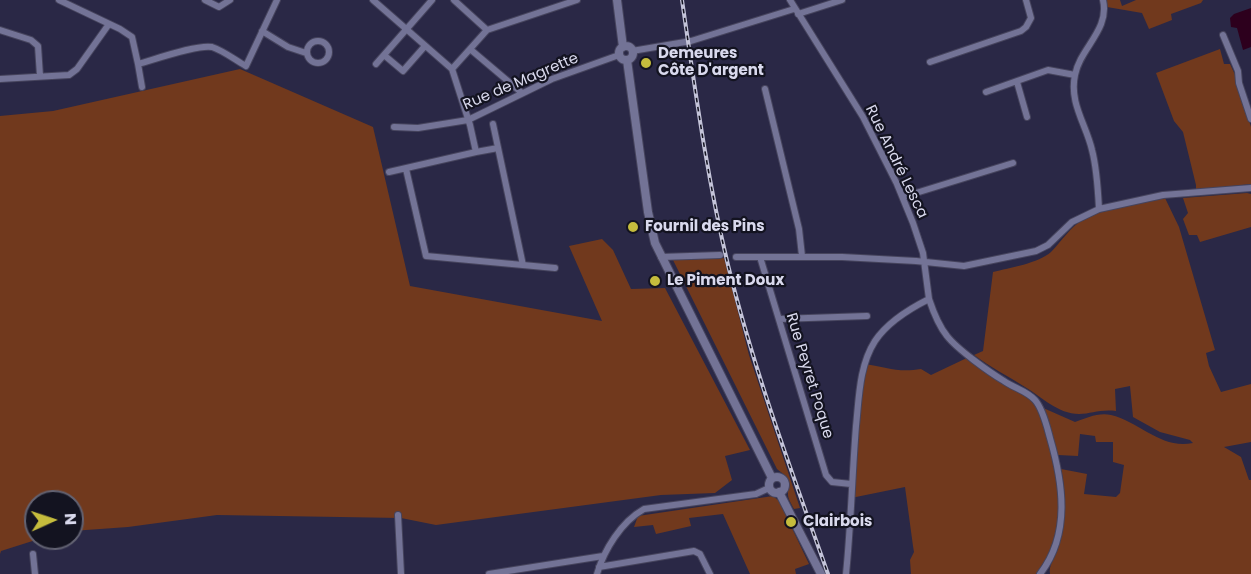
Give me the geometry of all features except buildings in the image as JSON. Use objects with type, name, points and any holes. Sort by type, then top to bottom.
[{"type":"main road","points":[[617,0],[648,212],[661,257],[772,478]]},
{"type":"main road","points":[[621,0],[626,52]]},
{"type":"main road","points":[[778,477],[784,481],[784,486],[779,492],[774,492],[769,488],[772,478],[778,477]]},
{"type":"main road","points":[[779,492],[821,574]]},
{"type":"street","points":[[59,0],[132,37],[142,87]]},
{"type":"street","points":[[205,0],[219,7],[230,0]]},
{"type":"street","points":[[138,64],[208,47],[246,66],[278,0]]},
{"type":"street","points":[[373,0],[452,69],[476,152]]},
{"type":"street","points":[[376,64],[432,0]]},
{"type":"street","points":[[454,0],[487,30]]},
{"type":"street","points":[[452,69],[487,30],[577,0]]},
{"type":"street","name":"Rue André Lesca","points":[[790,0],[863,117],[903,197],[925,262],[929,298],[940,326],[948,337],[1003,381],[1029,394],[1037,401],[1059,468],[1062,495],[1061,525],[1056,543],[1050,559],[1040,574]]},
{"type":"street","name":"Rue de Magrette","points":[[394,127],[418,128],[468,120],[559,76],[626,52],[691,41],[842,0]]},
{"type":"street","points":[[930,62],[1021,31],[1029,23],[1030,18],[1026,0]]},
{"type":"street","points":[[1099,209],[1093,152],[1075,107],[1075,75],[1082,56],[1101,27],[1105,15],[1103,0]]},
{"type":"street","points":[[0,79],[69,75],[77,69],[110,24]]},
{"type":"street","points":[[0,30],[31,40],[38,46],[40,76]]},
{"type":"street","points":[[262,31],[288,47],[306,53]]},
{"type":"street","points":[[1223,35],[1238,71],[1239,83],[1251,119]]},
{"type":"street","points":[[384,55],[403,71],[425,46]]},
{"type":"street","points":[[470,49],[522,93]]},
{"type":"street","points":[[986,92],[1048,70],[1075,75]]},
{"type":"street","points":[[1017,82],[1027,117]]},
{"type":"street","points":[[765,89],[799,229],[802,256]]},
{"type":"street","points":[[493,124],[523,264]]},
{"type":"street","points":[[389,172],[498,147]]},
{"type":"street","points":[[903,197],[1013,163]]},
{"type":"street","points":[[406,169],[426,256],[555,268]]},
{"type":"street","points":[[736,257],[802,256],[964,266],[1026,254],[1048,245],[1072,222],[1099,209],[1163,195],[1251,188]]},
{"type":"street","points":[[661,257],[720,255]]},
{"type":"street","name":"Rue Peyret Poque","points":[[760,257],[826,475],[832,482],[851,484]]},
{"type":"street","points":[[846,574],[851,484],[861,380],[870,351],[883,330],[917,304],[929,298]]},
{"type":"street","points":[[779,319],[867,316]]},
{"type":"street","points":[[598,571],[603,556],[616,537],[636,514],[644,509],[756,494],[769,488]]},
{"type":"street","points":[[398,515],[400,574]]},
{"type":"street","points":[[598,571],[694,551],[700,554],[710,574]]},
{"type":"street","points":[[33,554],[35,574]]},
{"type":"street","points":[[489,574],[603,556]]},
{"type":"shaded area","points":[[1104,0],[1120,0],[1122,6],[1136,0],[1203,0],[1201,3],[1171,14],[1172,20],[1149,29],[1142,13],[1107,7]]},
{"type":"shaded area","points":[[1251,8],[1251,47],[1243,50],[1237,28],[1231,27],[1230,18],[1234,14]]},
{"type":"shaded area","points":[[1220,49],[1224,64],[1230,64],[1236,77],[1251,127],[1251,184],[1196,190],[1183,132],[1174,121],[1156,73]]},
{"type":"shaded area","points":[[240,69],[373,127],[410,286],[602,321],[569,246],[602,239],[613,250],[631,289],[665,288],[750,450],[725,456],[732,480],[715,493],[661,495],[436,525],[401,518],[217,515],[128,527],[84,530],[84,490],[24,490],[24,544],[1,551],[0,554],[0,116],[53,111]]},
{"type":"shaded area","points":[[1251,194],[1251,227],[1200,242],[1197,235],[1189,235],[1183,219],[1188,213],[1183,198]]},
{"type":"shaded area","points":[[1165,198],[1179,227],[1215,350],[1206,353],[1209,366],[1221,392],[1251,384],[1251,442],[1224,447],[1241,457],[1249,480],[1251,480],[1251,574],[1050,574],[1064,518],[1065,499],[1061,469],[1087,474],[1084,494],[1116,497],[1120,493],[1124,465],[1113,462],[1113,442],[1096,442],[1095,436],[1080,434],[1078,456],[1058,455],[1041,407],[1075,422],[1097,415],[1111,415],[1171,443],[1193,443],[1190,440],[1160,432],[1133,417],[1130,386],[1115,389],[1116,411],[1071,413],[1050,404],[974,355],[983,351],[993,272],[1024,265],[1046,256],[1074,226],[1093,215],[1113,208]]},
{"type":"shaded area","points":[[724,258],[749,355],[800,508],[794,509],[790,502],[788,480],[777,469],[673,260]]},
{"type":"shaded area","points":[[971,356],[1037,401],[1047,428],[1062,495],[1056,543],[1040,574],[911,574],[910,560],[914,552],[905,487],[851,498],[865,364],[899,370],[921,369],[931,375]]},
{"type":"shaded area","points":[[773,496],[779,501],[809,564],[795,569],[796,574],[750,574],[723,514],[689,518],[691,526],[656,534],[653,525],[634,527],[638,516]]},
{"type":"railway","points":[[682,0],[708,166],[738,305],[787,459],[828,574]]},
{"type":"place","name":"Demeures Côte D'argent","points":[[646,63]]},
{"type":"place","name":"Fournil des Pins","points":[[633,227]]},
{"type":"place","name":"Le Piment Doux","points":[[655,281]]},
{"type":"place","name":"Clairbois","points":[[791,522]]}]
